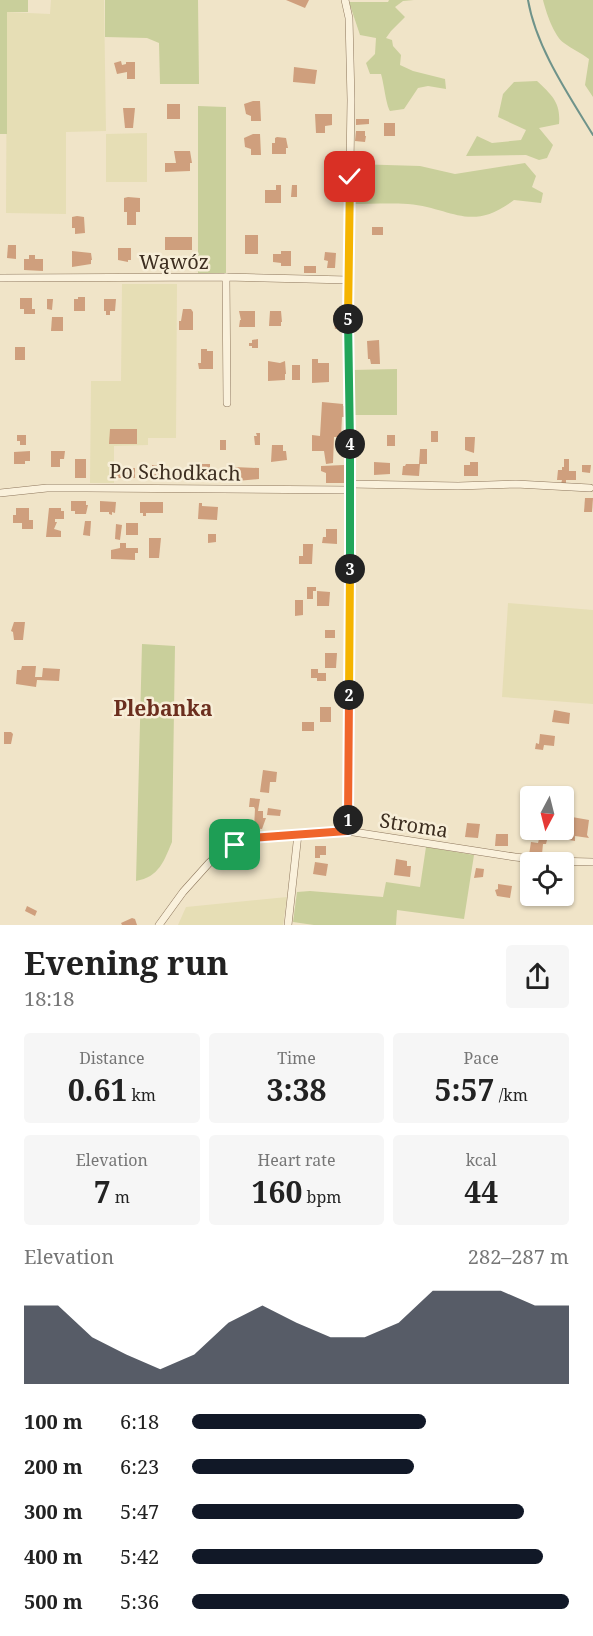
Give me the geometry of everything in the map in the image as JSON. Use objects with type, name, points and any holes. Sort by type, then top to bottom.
[{"type":"street","points":[[345,0],[349,18],[351,100],[348,280],[350,487],[347,831]]},
{"type":"street","name":"Wąwóz","points":[[0,278],[348,280]]},
{"type":"street","points":[[226,278],[227,403]]},
{"type":"street","name":"Po Schodkach","points":[[0,493],[47,488],[516,484],[590,488]]},
{"type":"street","name":"Stroma","points":[[159,925],[208,863],[220,853],[251,838],[347,831],[550,861],[593,862]]},
{"type":"street","points":[[288,925],[298,834]]},
{"type":"shaded area","points":[[51,0],[104,0],[106,131],[66,132],[66,214],[6,213],[7,12],[50,14]]},
{"type":"shaded area","points":[[147,133],[147,182],[106,182],[106,134]]},
{"type":"shaded area","points":[[122,284],[177,284],[176,438],[148,438],[148,445],[114,446],[114,483],[90,483],[91,381],[121,381]]},
{"type":"shaded area","points":[[508,603],[593,610],[593,704],[502,697]]},
{"type":"shaded area","points":[[287,897],[283,925],[178,925],[186,907]]},
{"type":"green space","points":[[0,0],[28,0],[28,12],[7,12],[7,134],[0,134]]},
{"type":"green space","points":[[105,0],[198,0],[199,84],[160,84],[159,43],[147,38],[105,37]]},
{"type":"green space","points":[[389,0],[414,0],[403,1],[395,7],[405,17],[386,38],[392,40],[393,46],[401,55],[400,65],[413,71],[445,79],[446,89],[428,86],[418,88],[404,109],[390,111],[381,74],[370,74],[366,63],[375,54],[376,38],[360,35],[349,2],[388,2]]},
{"type":"green space","points":[[543,0],[593,0],[593,97],[585,85],[589,59],[560,40]]},
{"type":"green space","points":[[537,81],[551,95],[559,110],[559,124],[539,128],[553,145],[547,158],[539,160],[526,155],[466,156],[477,136],[492,143],[521,140],[526,130],[498,117],[503,94],[514,82]]},
{"type":"green space","points":[[198,106],[226,107],[226,274],[198,275]]},
{"type":"green space","points":[[525,163],[536,176],[532,187],[543,193],[541,203],[514,200],[499,210],[473,217],[408,204],[352,204],[353,164],[420,166],[455,174]]},
{"type":"green space","points":[[397,369],[397,415],[354,415],[352,370]]},
{"type":"green space","points":[[142,644],[175,646],[172,842],[160,867],[150,876],[136,881]]},
{"type":"green space","points":[[426,847],[474,855],[464,919],[397,910],[396,925],[314,925],[293,922],[297,892],[383,897],[386,882],[420,887]]},
{"type":"building","points":[[286,0],[309,0],[305,8]]},
{"type":"building","points":[[121,61],[122,65],[126,62],[135,62],[135,79],[127,79],[127,72],[117,74],[114,63]]},
{"type":"building","points":[[294,67],[317,70],[315,84],[293,82]]},
{"type":"building","points":[[260,101],[261,121],[251,121],[251,116],[246,114],[244,104]]},
{"type":"building","points":[[167,104],[180,104],[180,119],[167,119]]},
{"type":"building","points":[[123,108],[135,108],[133,128],[125,128]]},
{"type":"building","points":[[315,114],[332,114],[332,125],[325,126],[325,133],[316,133]]},
{"type":"building","points":[[356,119],[369,119],[369,124],[356,125]]},
{"type":"building","points":[[384,123],[395,123],[395,136],[384,136]]},
{"type":"building","points":[[356,131],[365,131],[365,142],[355,141]]},
{"type":"building","points":[[260,134],[261,155],[251,155],[251,149],[245,147],[244,138]]},
{"type":"building","points":[[277,137],[286,138],[288,148],[286,148],[286,154],[272,154],[272,143],[275,143]]},
{"type":"building","points":[[174,151],[190,151],[192,163],[190,163],[190,171],[165,172],[165,163],[176,163]]},
{"type":"building","points":[[276,185],[281,185],[281,203],[265,203],[265,190],[276,190]]},
{"type":"building","points":[[292,185],[297,185],[297,197],[291,197]]},
{"type":"building","points":[[124,198],[140,198],[140,212],[136,212],[136,225],[127,225]]},
{"type":"building","points":[[72,217],[84,217],[85,233],[75,234],[75,228],[72,228]]},
{"type":"building","points":[[372,227],[383,227],[383,235],[372,235]]},
{"type":"building","points":[[245,235],[258,235],[258,254],[245,254]]},
{"type":"building","points":[[165,237],[192,237],[192,250],[165,250]]},
{"type":"building","points":[[8,245],[16,245],[16,259],[7,258]]},
{"type":"building","points":[[118,248],[131,248],[131,260],[128,262],[118,260]]},
{"type":"building","points":[[72,251],[91,253],[91,264],[72,267]]},
{"type":"building","points":[[281,251],[291,251],[291,266],[281,266],[281,263],[273,262],[273,254],[281,254]]},
{"type":"building","points":[[325,252],[336,253],[335,268],[327,268],[328,261],[324,260]]},
{"type":"building","points":[[29,255],[35,255],[35,259],[43,259],[43,271],[24,270],[24,259],[29,259]]},
{"type":"building","points":[[304,266],[316,266],[316,273],[304,273]]},
{"type":"building","points":[[85,297],[85,311],[74,311],[74,299]]},
{"type":"building","points":[[20,298],[32,298],[32,309],[35,309],[35,314],[24,314],[24,309],[20,309]]},
{"type":"building","points":[[47,299],[53,299],[52,310],[47,309]]},
{"type":"building","points":[[104,299],[116,299],[115,311],[110,311],[110,315],[106,315],[104,311]]},
{"type":"building","points":[[183,309],[191,309],[193,312],[193,330],[179,330]]},
{"type":"building","points":[[239,311],[255,311],[255,327],[239,327],[241,320]]},
{"type":"building","points":[[270,311],[281,311],[281,326],[269,326]]},
{"type":"building","points":[[345,314],[346,329],[335,329],[333,315]]},
{"type":"building","points":[[52,317],[63,317],[63,331],[51,331]]},
{"type":"building","points":[[258,339],[258,348],[249,346],[252,340]]},
{"type":"building","points":[[379,340],[380,364],[371,364],[368,359],[367,341]]},
{"type":"building","points":[[15,347],[25,347],[25,360],[15,360]]},
{"type":"building","points":[[201,349],[213,351],[213,369],[199,369]]},
{"type":"building","points":[[312,359],[318,359],[318,363],[329,363],[329,382],[312,383]]},
{"type":"building","points":[[268,361],[280,363],[285,361],[285,380],[268,381]]},
{"type":"building","points":[[292,365],[300,365],[300,380],[292,380]]},
{"type":"building","points":[[322,402],[347,406],[347,417],[342,417],[341,437],[334,437],[333,463],[326,464],[324,451],[312,451],[312,435],[320,436]]},
{"type":"building","points":[[110,429],[137,429],[137,444],[109,444]]},
{"type":"building","points":[[431,431],[438,431],[438,442],[431,442]]},
{"type":"building","points":[[256,433],[260,433],[260,445],[255,445]]},
{"type":"building","points":[[17,435],[26,435],[26,445],[20,445]]},
{"type":"building","points":[[387,435],[395,435],[395,446],[387,446]]},
{"type":"building","points":[[465,437],[475,437],[474,453],[465,450]]},
{"type":"building","points":[[220,440],[226,440],[226,450],[220,450]]},
{"type":"building","points":[[272,445],[283,445],[287,460],[271,462]]},
{"type":"building","points":[[420,449],[427,449],[427,464],[419,464]]},
{"type":"building","points":[[30,451],[30,461],[25,461],[25,464],[14,464],[14,452]]},
{"type":"building","points":[[51,451],[65,451],[64,459],[60,459],[60,467],[51,467]]},
{"type":"building","points":[[75,459],[86,459],[86,478],[75,478]]},
{"type":"building","points":[[564,459],[569,459],[569,471],[576,471],[576,480],[566,480],[566,484],[561,484],[562,480],[557,480],[558,470],[564,467]]},
{"type":"building","points":[[374,462],[390,463],[390,474],[374,475]]},
{"type":"building","points":[[470,462],[478,462],[478,476],[464,476],[464,465],[470,465]]},
{"type":"building","points":[[201,464],[210,464],[210,479],[181,479],[181,470],[191,468],[191,471],[201,471]]},
{"type":"building","points":[[230,464],[234,464],[234,467],[259,468],[259,479],[237,481],[237,479],[229,479]]},
{"type":"building","points":[[420,464],[419,476],[402,475],[403,466]]},
{"type":"building","points":[[152,465],[166,467],[166,477],[145,479],[145,467],[152,467]]},
{"type":"building","points":[[344,465],[345,483],[326,483],[326,473],[321,471],[321,466]]},
{"type":"building","points":[[582,465],[591,465],[590,473],[582,472]]},
{"type":"building","points":[[135,468],[135,478],[116,478],[116,469]]},
{"type":"building","points":[[585,498],[593,498],[592,512],[584,512]]},
{"type":"building","points":[[71,501],[86,501],[88,505],[86,514],[75,514],[75,511],[71,511]]},
{"type":"building","points":[[100,501],[116,502],[115,513],[112,512],[112,515],[109,512],[100,512]]},
{"type":"building","points":[[140,502],[163,502],[163,513],[146,513],[146,516],[143,516],[143,513],[140,513]]},
{"type":"building","points":[[199,503],[202,503],[202,506],[218,507],[217,520],[198,519]]},
{"type":"building","points":[[16,508],[29,508],[29,520],[33,520],[33,529],[22,529],[22,523],[13,523]]},
{"type":"building","points":[[49,508],[61,508],[61,511],[64,511],[64,519],[55,519],[57,522],[54,529],[61,531],[61,537],[46,537]]},
{"type":"building","points":[[85,521],[91,521],[90,536],[83,535]]},
{"type":"building","points":[[126,523],[138,523],[138,535],[126,535]]},
{"type":"building","points":[[116,524],[122,525],[120,540],[115,539]]},
{"type":"building","points":[[326,529],[337,529],[337,544],[322,543],[323,537],[326,537]]},
{"type":"building","points":[[208,534],[216,534],[216,542],[208,543]]},
{"type":"building","points":[[149,538],[161,538],[159,558],[149,558]]},
{"type":"building","points":[[120,543],[126,543],[126,548],[138,548],[135,560],[111,559],[111,550],[120,548]]},
{"type":"building","points":[[303,544],[313,544],[312,564],[299,564],[299,556],[303,556]]},
{"type":"building","points":[[307,587],[316,587],[316,591],[313,591],[313,599],[307,599]]},
{"type":"building","points":[[317,591],[330,592],[329,606],[317,606]]},
{"type":"building","points":[[295,600],[303,600],[303,615],[295,616]]},
{"type":"building","points":[[14,622],[25,622],[23,640],[14,640],[11,631]]},
{"type":"building","points":[[325,630],[335,630],[335,638],[325,638]]},
{"type":"building","points":[[325,653],[337,653],[336,668],[325,668]]},
{"type":"building","points":[[22,666],[36,666],[35,677],[42,677],[43,668],[60,669],[59,681],[37,680],[36,687],[16,684],[17,670],[21,670]]},
{"type":"building","points":[[311,669],[318,669],[318,673],[326,673],[326,681],[311,678]]},
{"type":"building","points":[[320,707],[331,707],[331,722],[320,722]]},
{"type":"building","points":[[554,710],[570,713],[569,724],[552,722]]},
{"type":"building","points":[[302,722],[314,722],[314,731],[302,731]]},
{"type":"building","points":[[4,732],[13,734],[11,744],[4,744]]},
{"type":"building","points":[[540,734],[555,736],[554,746],[544,745],[543,750],[535,749],[536,743],[539,744]]},
{"type":"building","points":[[263,770],[277,772],[276,782],[270,782],[269,793],[260,792]]},
{"type":"building","points":[[250,798],[260,799],[258,811],[263,811],[263,818],[266,818],[262,829],[254,828],[255,809],[249,807]]},
{"type":"building","points":[[268,808],[281,810],[280,816],[267,815]]},
{"type":"building","points":[[574,817],[589,820],[587,835],[589,838],[575,836],[575,841],[569,840],[574,840]]},
{"type":"building","points":[[467,823],[480,824],[478,838],[465,837]]},
{"type":"building","points":[[496,834],[508,834],[508,846],[495,846]]},
{"type":"building","points":[[539,840],[547,840],[546,844],[543,844],[542,852],[529,852],[531,842],[538,843]]},
{"type":"building","points":[[315,846],[326,846],[326,855],[315,858]]},
{"type":"building","points":[[396,859],[407,861],[407,866],[411,866],[410,877],[394,875]]},
{"type":"building","points":[[315,862],[328,864],[326,876],[313,874]]},
{"type":"building","points":[[476,868],[484,869],[483,877],[474,878]]},
{"type":"building","points":[[498,884],[512,886],[510,898],[497,896],[495,890],[498,889]]},
{"type":"building","points":[[27,906],[37,911],[35,916],[25,911]]},
{"type":"building","points":[[135,919],[137,925],[122,925],[121,923]]},
{"type":"waterway","points":[[528,0],[545,53],[593,135]]},
{"type":"district","name":"Plebanka","points":[[163,708]]},
{"type":"route","points":[[235,845],[251,838],[347,831],[350,177]]}]
